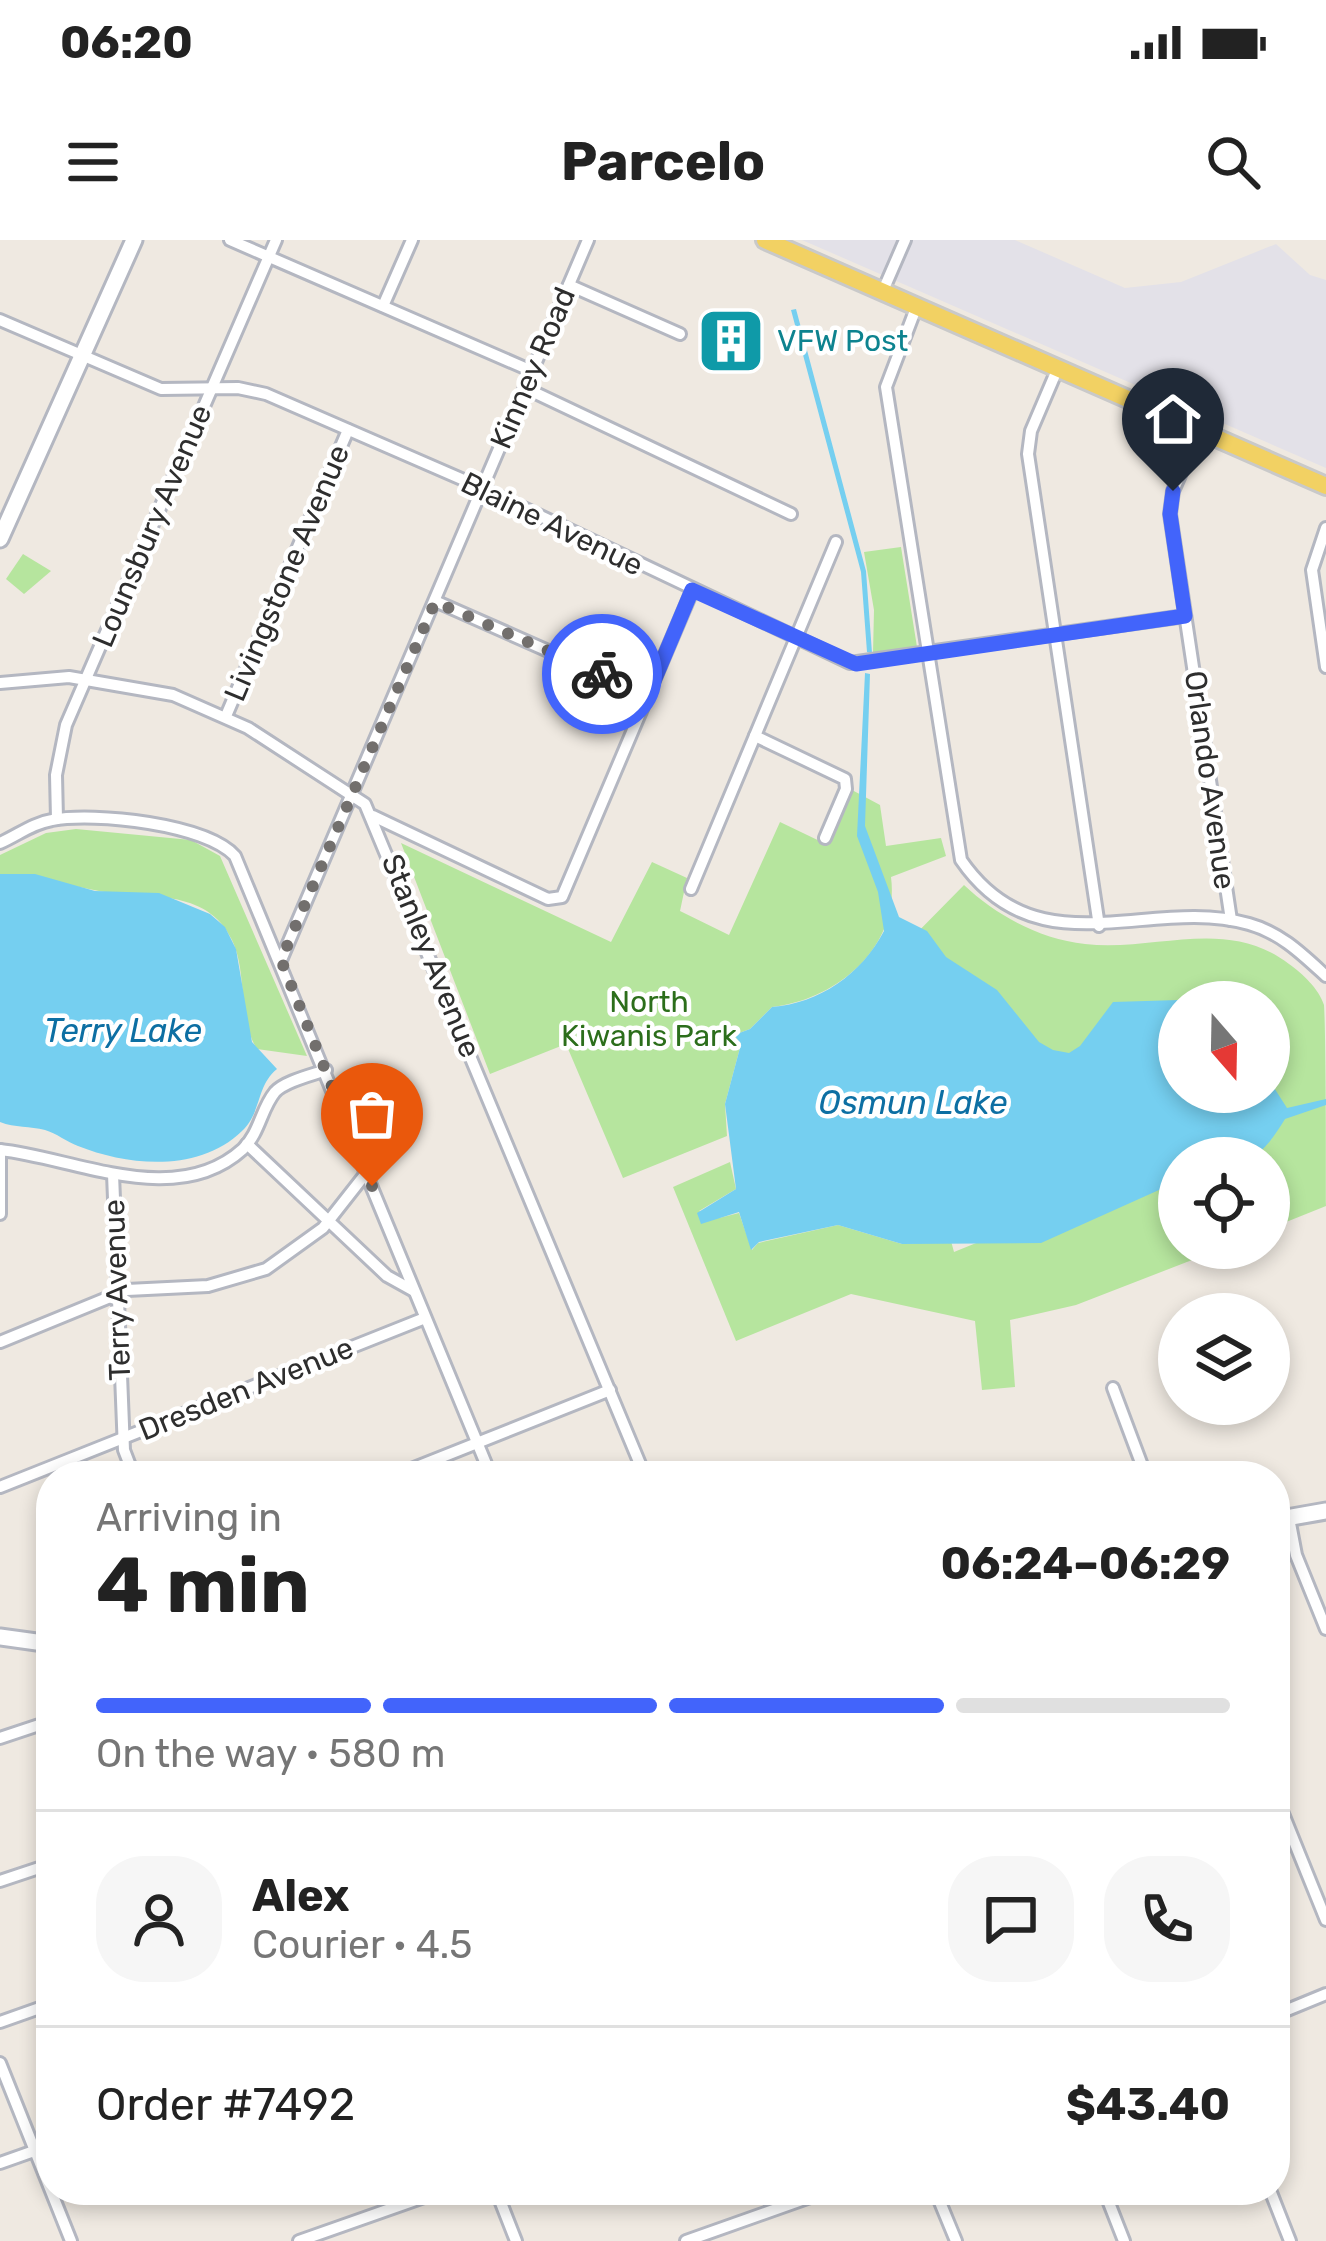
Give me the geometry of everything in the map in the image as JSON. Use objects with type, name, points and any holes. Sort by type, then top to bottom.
[{"type":"main road","points":[[0,539],[134,240]]},
{"type":"main road","points":[[765,240],[1326,486]]},
{"type":"main road","points":[[1290,1518],[1326,1511]]},
{"type":"main road","points":[[0,1637],[36,1642]]},
{"type":"street","points":[[230,240],[532,371]]},
{"type":"street","name":"Lounsbury Avenue","points":[[57,819],[59,752],[86,679],[276,240]]},
{"type":"street","points":[[383,306],[412,240]]},
{"type":"street","name":"Kinney Road","points":[[281,960],[588,240]]},
{"type":"street","points":[[882,292],[905,240]]},
{"type":"street","points":[[568,285],[680,334]]},
{"type":"street","points":[[916,308],[886,387],[961,860],[976,880],[1022,910],[1058,922],[1099,926],[1231,920],[1284,939],[1326,976]]},
{"type":"street","name":"Blaine Avenue","points":[[0,320],[161,389],[260,392],[856,664],[1185,616]]},
{"type":"street","points":[[1057,370],[1028,448],[1099,926]]},
{"type":"street","points":[[525,388],[791,514]]},
{"type":"street","name":"Livingstone Avenue","points":[[226,716],[348,430]]},
{"type":"street","name":"Orlando Avenue","points":[[1199,432],[1170,503],[1231,920]]},
{"type":"street","points":[[1326,528],[1312,570],[1326,667]]},
{"type":"street","points":[[691,889],[836,542]]},
{"type":"street","points":[[373,816],[548,898],[565,893],[692,590]]},
{"type":"street","points":[[435,602],[648,695]]},
{"type":"street","name":"Stanley Avenue","points":[[0,683],[86,679],[158,690],[226,716],[352,793],[373,816],[639,1461]]},
{"type":"street","points":[[755,736],[846,781],[825,838]]},
{"type":"street","points":[[0,842],[57,819],[193,830],[218,840],[244,870],[484,1461]]},
{"type":"street","points":[[0,1214],[0,1150],[48,1156],[113,1174],[197,1172],[228,1160],[248,1144],[278,1090],[326,1070]]},
{"type":"street","points":[[248,1144],[387,1276],[414,1291]]},
{"type":"street","points":[[0,1342],[118,1295],[208,1286],[249,1276],[292,1253],[329,1222],[367,1172]]},
{"type":"street","name":"Terry Avenue","points":[[113,1174],[123,1438],[130,1461]]},
{"type":"street","name":"Dresden Avenue","points":[[65,1461],[425,1318]]},
{"type":"street","points":[[1113,1388],[1140,1461]]},
{"type":"street","points":[[432,1461],[610,1390]]},
{"type":"street","name":"Dresden Avenue","points":[[0,1487],[36,1473]]},
{"type":"street","points":[[1290,1540],[1326,1629]]},
{"type":"street","points":[[0,1738],[36,1726]]},
{"type":"street","points":[[1290,1831],[1326,1920]]},
{"type":"street","points":[[0,1881],[36,1869]]},
{"type":"street","points":[[1290,2008],[1326,1994]]},
{"type":"street","points":[[0,2022],[36,2009]]},
{"type":"street","points":[[0,2063],[35,2151],[0,2163]]},
{"type":"street","points":[[57,2205],[71,2241]]},
{"type":"street","points":[[299,2241],[401,2205]]},
{"type":"street","points":[[502,2205],[516,2241]]},
{"type":"street","points":[[686,2241],[788,2205]]},
{"type":"street","points":[[941,2205],[956,2241]]},
{"type":"street","points":[[1110,2205],[1124,2241]]},
{"type":"street","points":[[1276,2205],[1290,2241]]},
{"type":"shaded area","points":[[802,240],[1015,240],[1125,288],[1181,282],[1276,244],[1310,275],[1326,280],[1326,468]]},
{"type":"green space","points":[[901,547],[917,647],[873,653],[874,610],[864,552]]},
{"type":"green space","points":[[23,554],[51,571],[24,594],[6,579]]},
{"type":"green space","name":"North Kiwanis Park","points":[[852,790],[880,805],[886,846],[941,838],[946,856],[891,877],[885,926],[859,966],[819,994],[772,1007],[750,1029],[734,1035],[741,1044],[725,1104],[727,1136],[623,1178],[566,1044],[490,1074],[401,843],[611,942],[652,862],[687,878],[680,911],[729,935],[780,822],[828,845]]},
{"type":"green space","points":[[76,829],[191,840],[220,856],[307,1056],[257,1049],[247,1023],[237,953],[221,923],[207,911],[173,899],[0,874],[0,855],[46,833]]},
{"type":"green space","points":[[964,885],[1005,916],[1052,937],[1112,945],[1215,939],[1265,950],[1289,964],[1314,987],[1324,1005],[1326,1206],[1290,1221],[1290,1137],[1212,1137],[1243,1113],[1290,1113],[1290,981],[1158,981],[1158,1021],[1049,1119],[902,948]]},
{"type":"green space","points":[[730,1162],[736,1189],[699,1211],[719,1218],[739,1213],[752,1250],[758,1243],[838,1225],[902,1244],[951,1241],[954,1252],[1158,1169],[1158,1269],[1169,1269],[1076,1305],[1010,1320],[1015,1387],[982,1390],[975,1321],[851,1294],[736,1341],[673,1187]]},
{"type":"water","points":[[796,309],[866,571],[872,653],[867,652],[861,572],[791,310]]},
{"type":"water","name":"Osmun Lake","points":[[865,673],[870,674],[865,826],[899,917],[927,931],[946,957],[997,990],[1039,1042],[1053,1050],[1069,1053],[1080,1046],[1113,1002],[1158,1001],[1158,1113],[1290,1113],[1290,1107],[1326,1099],[1326,1105],[1285,1119],[1273,1137],[1158,1137],[1158,1190],[1041,1243],[902,1244],[838,1225],[759,1242],[751,1250],[739,1212],[701,1224],[697,1213],[736,1189],[725,1104],[741,1044],[734,1035],[750,1029],[772,1007],[806,1000],[837,984],[863,961],[884,931],[878,892],[857,836]]},
{"type":"water","name":"Terry Lake","points":[[0,874],[35,874],[95,891],[159,893],[210,914],[225,927],[236,949],[252,1042],[277,1069],[242,1131],[205,1154],[163,1162],[98,1153],[45,1130],[0,1122]]},
{"type":"way so far","points":[[372,1186],[281,960],[435,602],[602,674]]},
{"type":"place","name":"VFW Post","points":[[731,341]]},
{"type":"route","points":[[602,674],[648,695],[692,590],[856,664],[1185,616],[1170,514],[1173,491]]}]
